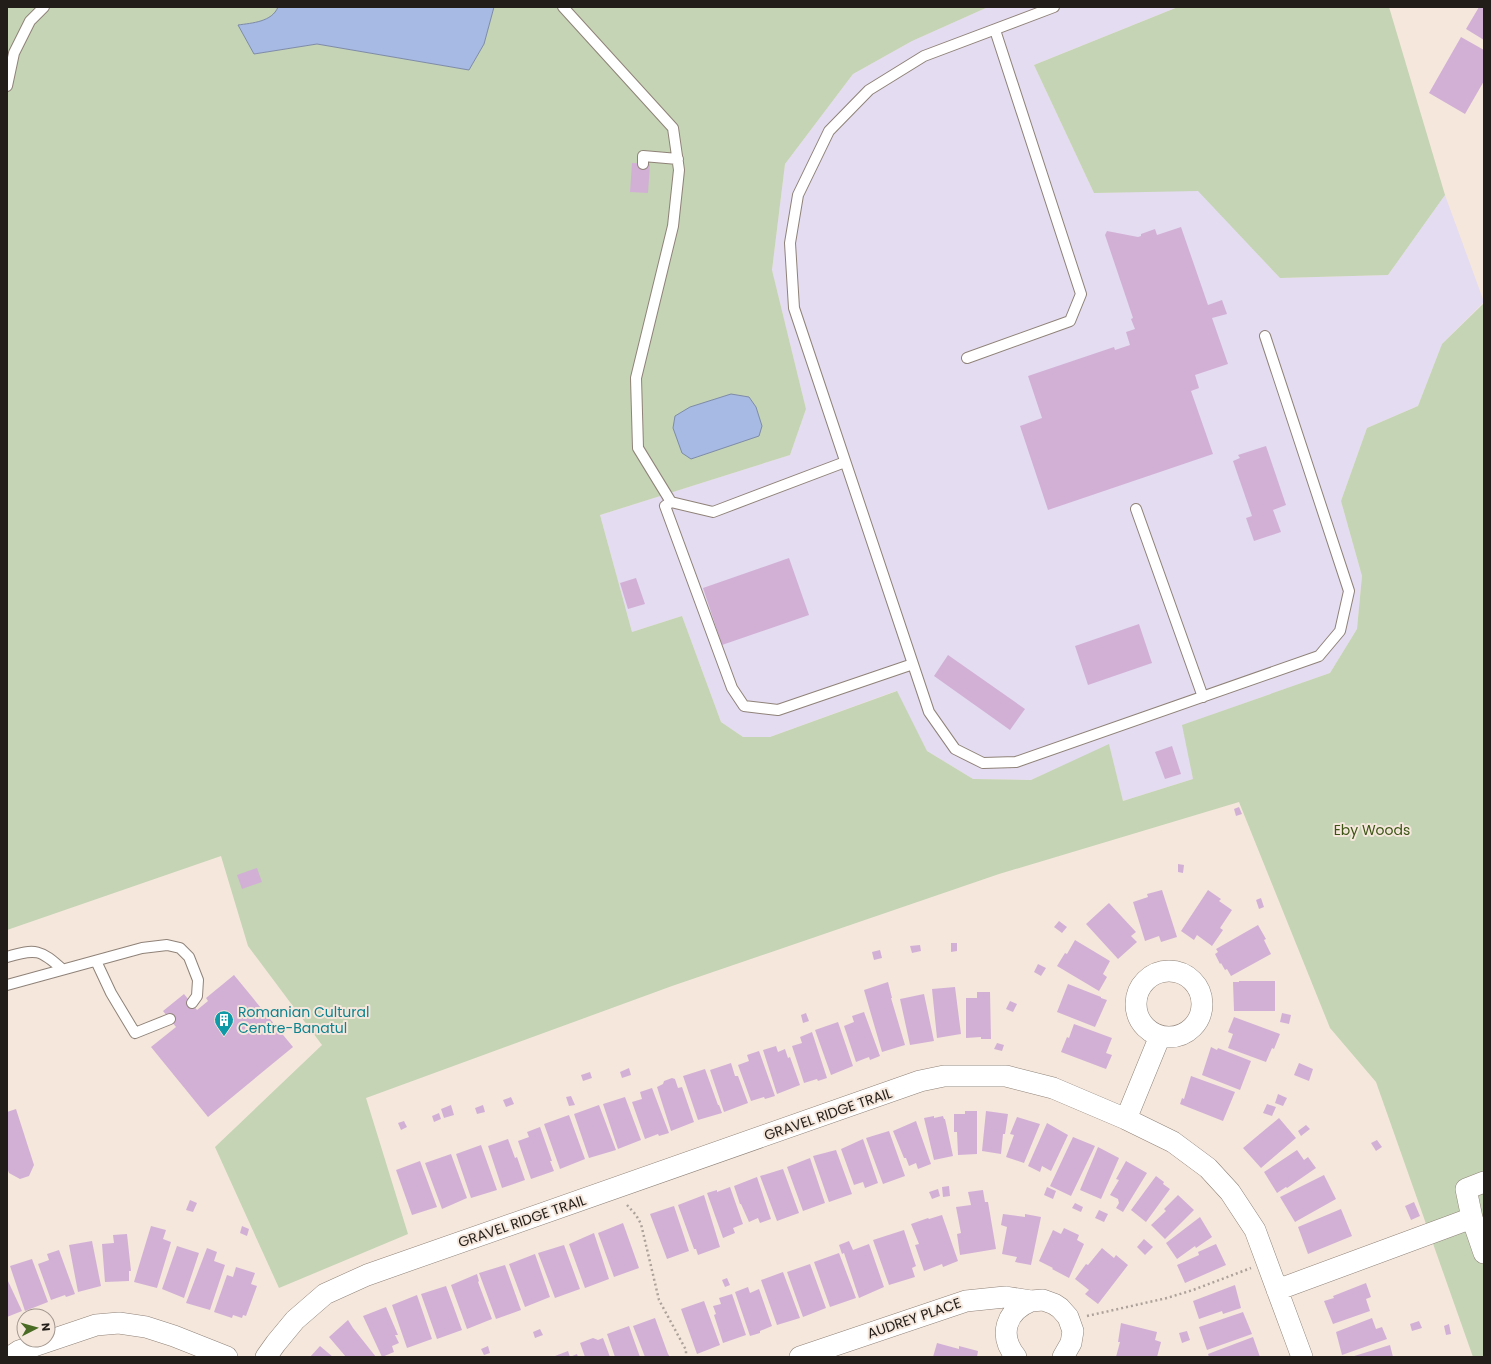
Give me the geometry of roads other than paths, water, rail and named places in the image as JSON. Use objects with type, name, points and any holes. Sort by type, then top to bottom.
[{"type":"street","points":[[1126,1119],[1160,1036]]},
{"type":"street","name":"GRAVEL RIDGE TRAIL","points":[[266,1357],[294,1320],[325,1294],[367,1275],[920,1081],[944,1076],[1006,1076],[1053,1088],[1126,1119],[1173,1142],[1208,1168],[1230,1192],[1255,1230],[1268,1261],[1302,1357]]},
{"type":"street","points":[[1484,1182],[1466,1189],[1472,1218],[1484,1253]]},
{"type":"street","points":[[1277,1290],[1472,1218]]},
{"type":"street","name":"AUDREY PLACE","points":[[800,1357],[966,1301],[1005,1297],[1031,1301],[1043,1300],[1054,1304],[1068,1316],[1072,1331],[1071,1343],[1063,1357]]},
{"type":"street","points":[[1016,1357],[1009,1347],[1006,1336],[1008,1323],[1013,1312],[1022,1305],[1031,1301]]},
{"type":"street","points":[[10,1357],[19,1351],[96,1325],[119,1323],[153,1330],[227,1357]]},
{"type":"lane","points":[[7,86],[14,53],[30,20],[44,7]]},
{"type":"lane","points":[[563,7],[672,128],[680,170],[673,226],[636,378],[638,448],[671,502],[713,512],[845,462]]},
{"type":"lane","points":[[1054,7],[924,56],[869,90],[829,131],[798,195],[790,242],[794,308],[929,712],[955,749],[984,764],[1016,762],[1318,656],[1340,631],[1349,591],[1265,336]]},
{"type":"lane","points":[[967,358],[1070,322],[1081,294],[995,30]]},
{"type":"lane","points":[[643,164],[644,156],[678,159]]},
{"type":"lane","points":[[671,502],[665,506],[732,688],[744,706],[778,710],[913,664]]},
{"type":"lane","points":[[1136,509],[1203,696]]},
{"type":"lane","points":[[7,985],[142,948],[167,945],[180,948],[189,957],[198,980],[197,996],[192,1003]]},
{"type":"lane","points":[[7,957],[19,953],[34,952],[46,955],[62,969]]},
{"type":"lane","points":[[96,961],[111,993],[135,1034],[170,1019]]},
{"type":"water","points":[[278,7],[494,7],[484,44],[469,70],[317,44],[254,54],[238,25],[266,19],[275,12]]},
{"type":"water","points":[[731,394],[749,397],[756,407],[762,426],[759,436],[691,459],[682,453],[673,428],[675,416],[690,407]]},
{"type":"place","name":"Romanian Cultural Centre-Banatul","points":[[224,1037]]},
{"type":"park label","name":"Eby Woods","points":[[1372,830]]}]
